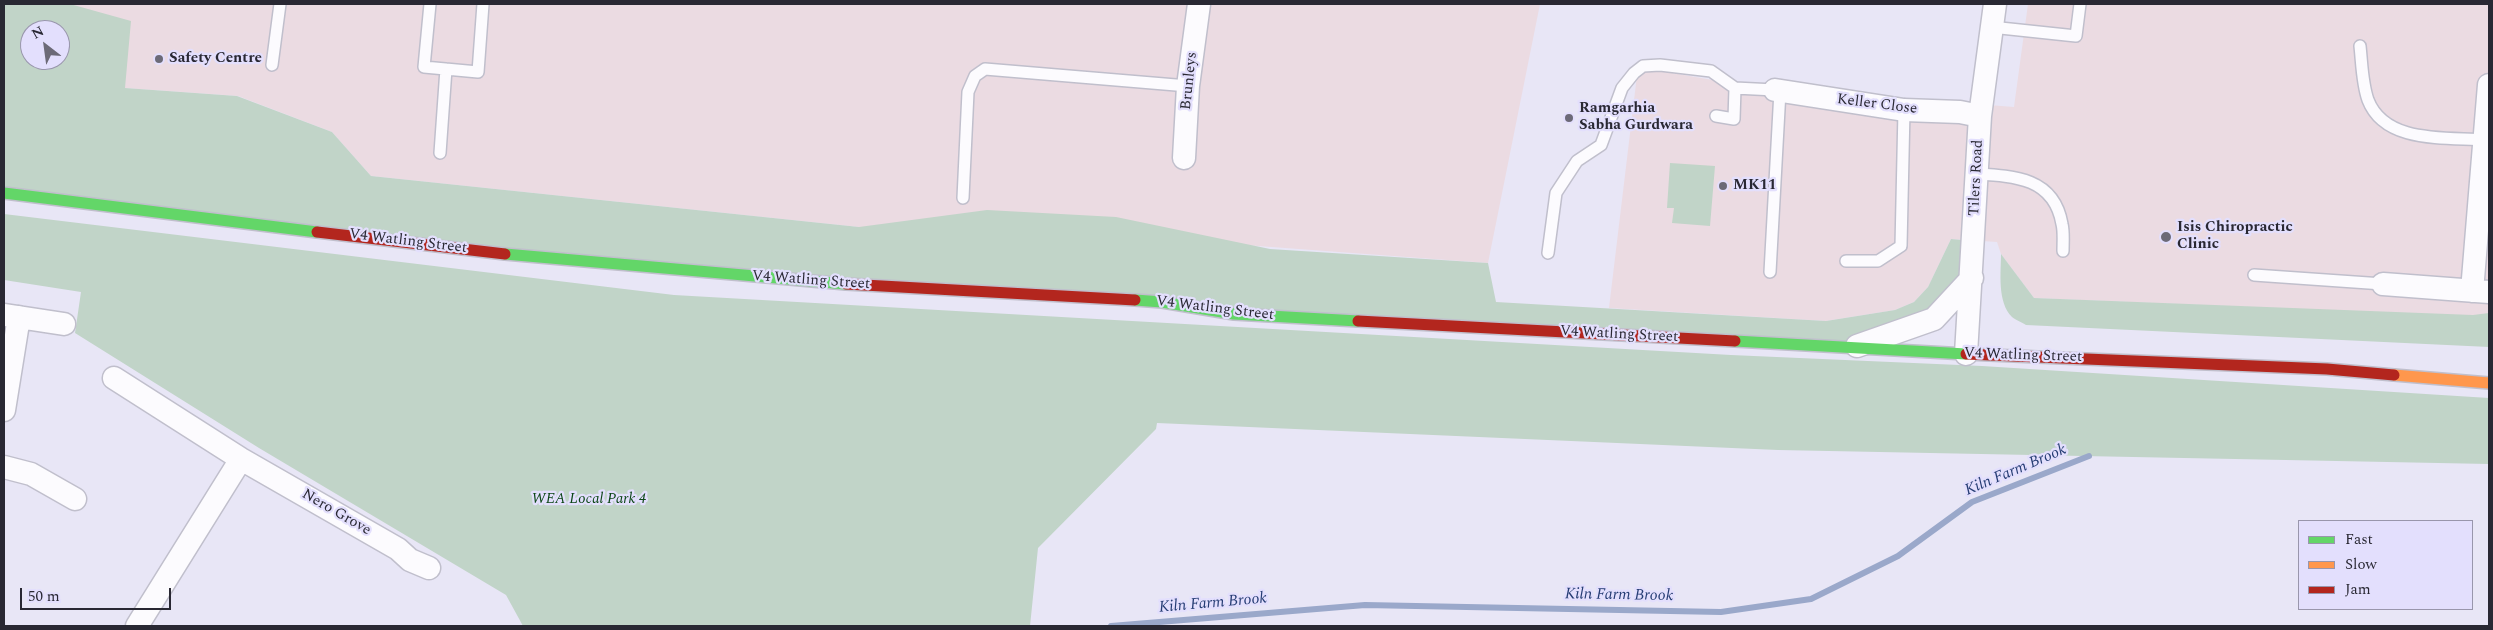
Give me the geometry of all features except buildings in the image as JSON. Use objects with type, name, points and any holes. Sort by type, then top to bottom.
[{"type":"street","name":"Brunleys","points":[[1184,158],[1188,86],[1198,4]]},
{"type":"street","name":"Tilers Road","points":[[1966,354],[1972,278],[1980,116],[1995,4]]},
{"type":"street","points":[[2383,284],[2481,291],[2485,140],[2489,85]]},
{"type":"street","name":"Keller Close","points":[[1778,91],[1904,110],[1960,112],[1980,116]]},
{"type":"street","name":"V4 Watling Street","points":[[4,193],[446,248],[806,282],[1162,302],[1234,314],[1966,354],[2327,369],[2489,383]]},
{"type":"street","points":[[1854,347],[1934,319],[1972,278]]},
{"type":"street","points":[[4,410],[11,316],[64,324]]},
{"type":"street","name":"Nero Grove","points":[[114,378],[241,459],[398,550],[410,560],[429,568]]},
{"type":"street","points":[[137,626],[241,459]]},
{"type":"street","points":[[4,467],[31,474],[75,499]]},
{"type":"lane","points":[[272,65],[280,4]]},
{"type":"lane","points":[[430,4],[424,67],[478,72],[483,4]]},
{"type":"lane","points":[[1991,27],[2076,36],[2080,4]]},
{"type":"lane","points":[[2360,46],[2363,84],[2369,102],[2380,118],[2398,131],[2485,140]]},
{"type":"lane","points":[[1548,253],[1556,193],[1577,162],[1600,145],[1622,88],[1634,73],[1644,66],[1660,65],[1712,71],[1736,88],[1778,91],[1770,272]]},
{"type":"lane","points":[[440,153],[446,69]]},
{"type":"lane","points":[[963,198],[968,92],[975,76],[985,69],[1188,86]]},
{"type":"lane","points":[[1716,116],[1734,119],[1736,88]]},
{"type":"lane","points":[[1846,261],[1878,261],[1901,246],[1904,110]]},
{"type":"lane","points":[[1977,174],[2005,175],[2025,179],[2043,188],[2056,208],[2062,224],[2063,251]]},
{"type":"lane","points":[[2254,275],[2383,284]]},
{"type":"shaded area","points":[[70,4],[1540,4],[1488,263],[1204,242],[859,227],[371,176],[332,132],[238,96],[125,88]]},
{"type":"shaded area","points":[[2028,4],[2489,4],[2489,317],[2034,298],[2001,254],[1997,242],[1951,239],[1928,287],[1914,302],[1895,310],[1826,321],[1609,308],[1638,67],[1747,86],[2014,107]]},
{"type":"green space","points":[[4,4],[70,4],[131,21],[125,88],[237,96],[332,132],[371,176],[859,227],[987,210],[1116,217],[1270,249],[1488,263],[1496,302],[1826,321],[1895,310],[1914,302],[1928,287],[1951,239],[1974,241],[1972,278],[1934,319],[1854,347],[805,282],[4,193]]},
{"type":"green space","points":[[1670,163],[1715,166],[1710,226],[1672,223],[1674,208],[1667,208]]},
{"type":"green space","name":"WEA Local Park 4","points":[[4,214],[674,295],[1731,355],[1982,366],[2489,398],[2489,464],[1778,450],[1157,423],[1156,429],[1038,548],[1030,626],[523,626],[506,595],[259,448],[75,333],[81,292],[4,280]]},
{"type":"green space","points":[[2001,254],[2034,298],[2473,315],[2489,313],[2489,347],[2026,325],[2012,317],[2004,303],[2001,287]]},
{"type":"waterway","name":"Kiln Farm Brook","points":[[1111,626],[1365,605],[1721,612],[1811,599],[1898,556],[1972,502],[2089,456]]},
{"type":"traffic: fast","points":[[4,193],[317,232]]},
{"type":"traffic: fast","points":[[505,254],[846,284]]},
{"type":"traffic: fast","points":[[1135,300],[1162,302],[1234,314],[1358,321]]},
{"type":"traffic: fast","points":[[1735,341],[1966,354]]},
{"type":"traffic: slow","points":[[2394,375],[2489,383]]},
{"type":"traffic: jam","points":[[317,232],[505,254]]},
{"type":"traffic: jam","points":[[846,284],[1135,300]]},
{"type":"traffic: jam","points":[[1358,321],[1735,341]]},
{"type":"traffic: jam","points":[[1966,354],[2327,369],[2394,375]]},
{"type":"place","name":"Safety Centre","points":[[159,59]]},
{"type":"place","name":"Ramgarhia Sabha Gurdwara","points":[[1569,118]]},
{"type":"place","name":"MK11","points":[[1723,186]]},
{"type":"place","name":"Isis Chiropractic Clinic","points":[[2166,237]]}]
